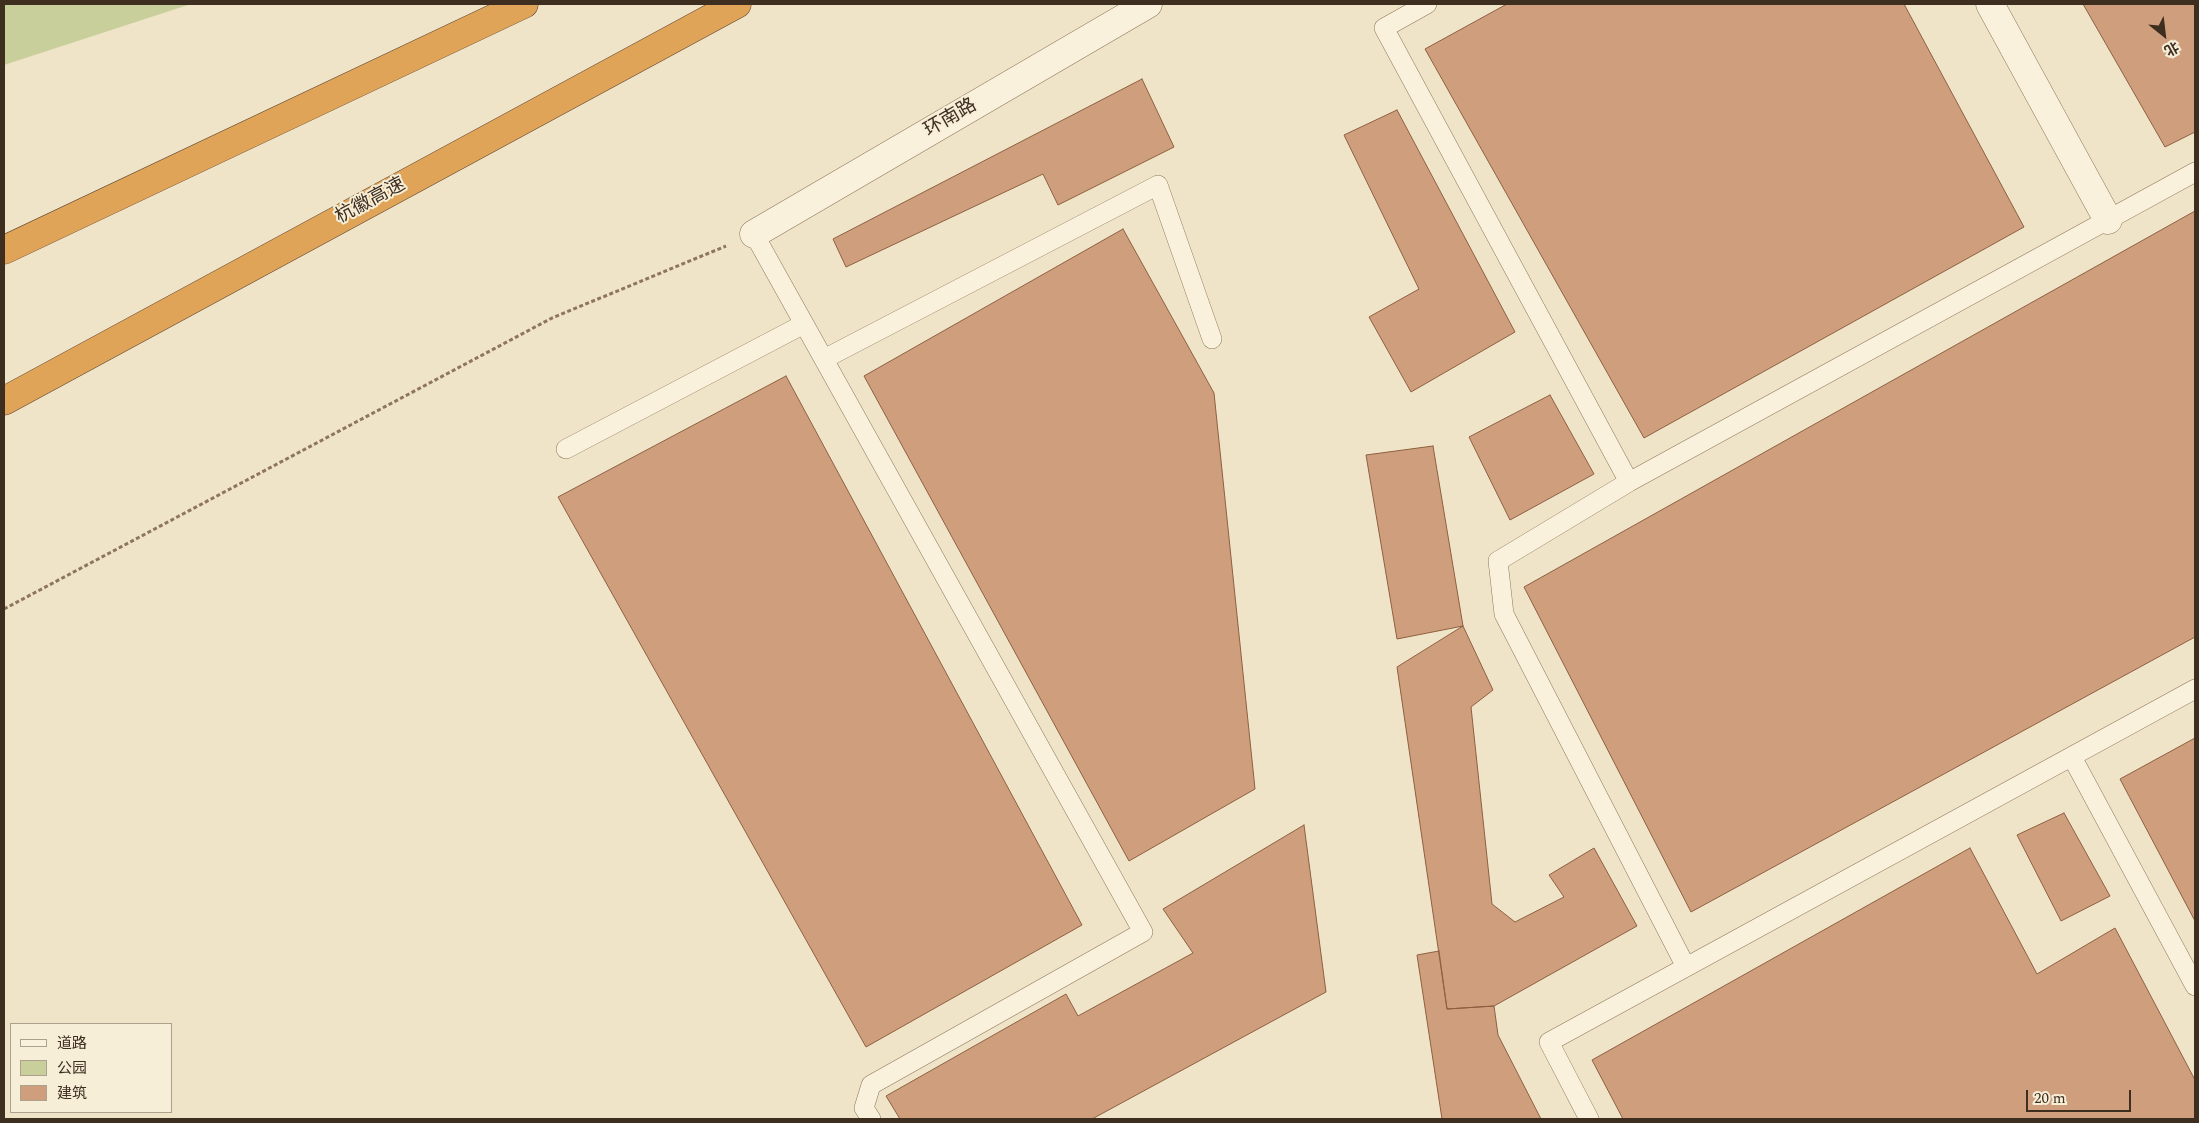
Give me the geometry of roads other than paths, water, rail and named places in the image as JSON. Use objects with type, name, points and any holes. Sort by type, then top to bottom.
[{"type":"highway","points":[[4,250],[524,4]]},
{"type":"highway","name":"杭徽高速","points":[[4,401],[738,4]]},
{"type":"street","name":"环南路","points":[[754,234],[1148,4]]},
{"type":"street","points":[[1990,4],[2108,220]]},
{"type":"lane","points":[[1427,4],[1384,28],[1629,482]]},
{"type":"lane","points":[[1686,968],[1504,614],[1498,561],[1629,482],[2195,172]]},
{"type":"lane","points":[[824,359],[1158,185],[1212,339]]},
{"type":"lane","points":[[754,234],[1143,932],[871,1085],[864,1108],[871,1119]]},
{"type":"lane","points":[[566,449],[804,324]]},
{"type":"lane","points":[[1590,1119],[1548,1042],[2195,689]]},
{"type":"lane","points":[[2072,757],[2195,986]]}]
